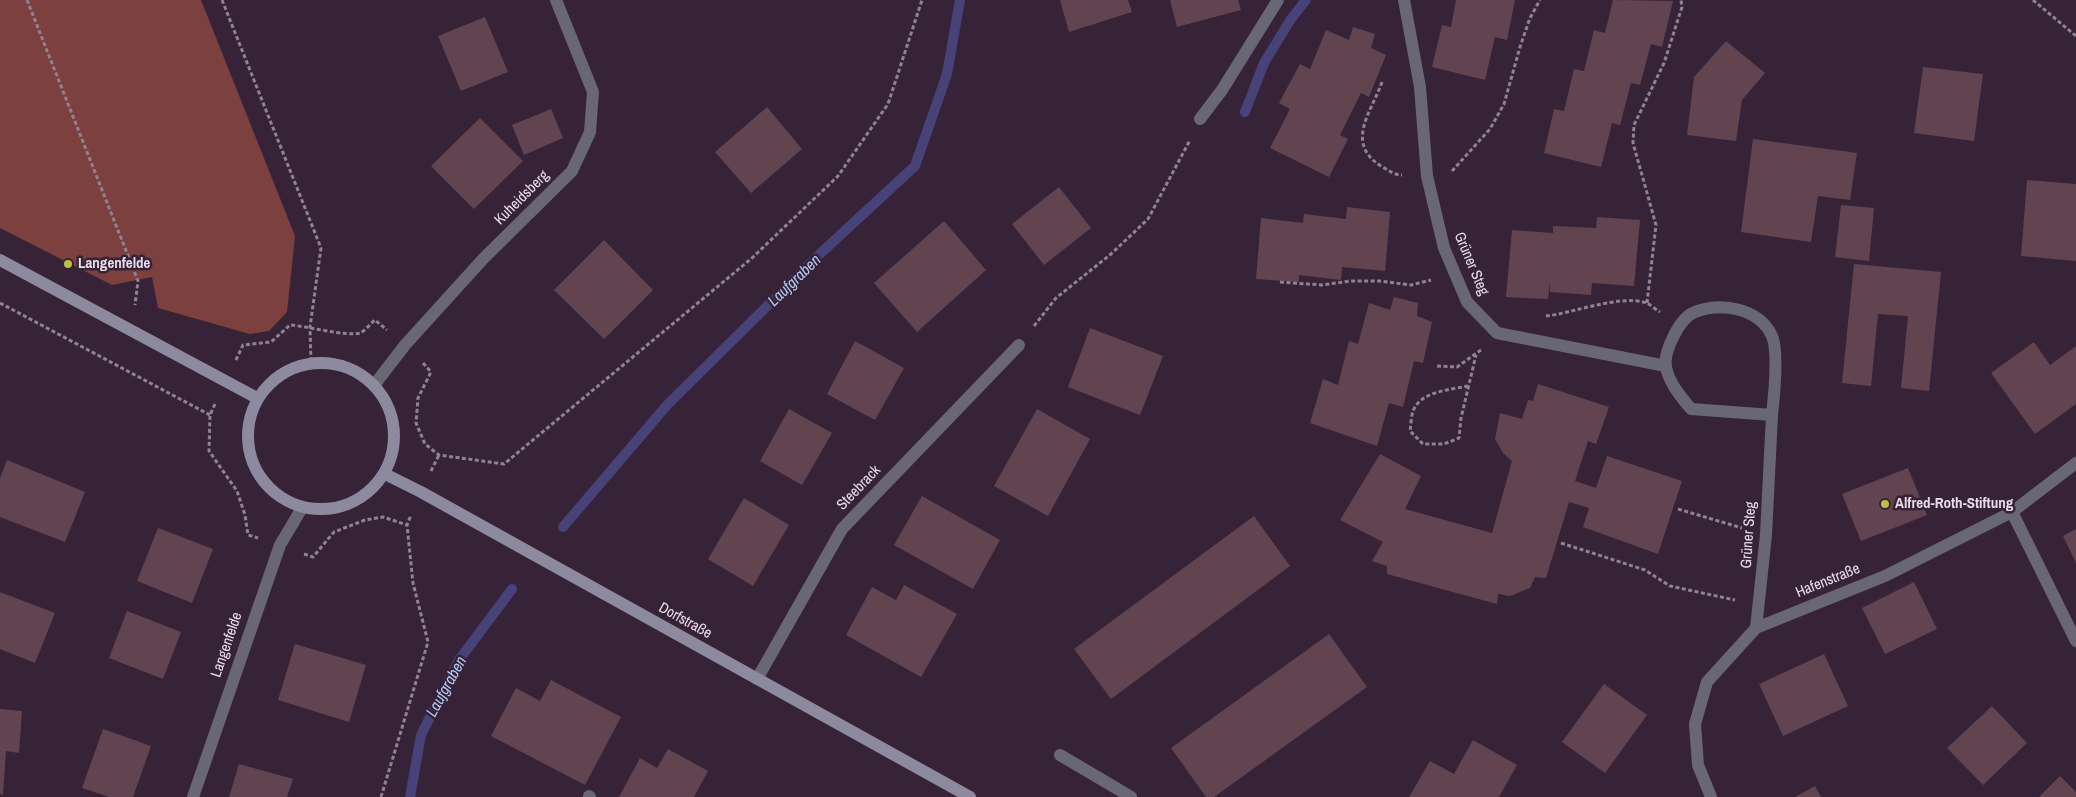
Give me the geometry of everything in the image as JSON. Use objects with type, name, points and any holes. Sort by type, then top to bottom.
[{"type":"street","name":"Kuheidsberg","points":[[375,384],[405,345],[477,266],[572,171],[590,132],[593,92],[556,0]]},
{"type":"street","points":[[1200,119],[1222,90],[1278,0]]},
{"type":"street","name":"Grüner Steg","points":[[1404,0],[1420,87],[1427,176],[1444,248],[1467,302],[1497,333]]},
{"type":"street","points":[[0,260],[256,398]]},
{"type":"street","name":"Grüner Steg","points":[[1666,366],[1670,344],[1679,326],[1694,312],[1722,308],[1746,311],[1762,322],[1772,337],[1776,383],[1772,415],[1766,535],[1756,628]]},
{"type":"street","points":[[1497,333],[1666,366],[1676,390],[1691,409],[1772,415]]},
{"type":"street","name":"Steebrack","points":[[757,679],[842,529],[1019,345]]},
{"type":"street","points":[[311,361],[346,365],[375,384],[389,404],[395,427],[394,451],[385,474],[363,497],[334,509],[302,508],[272,492],[252,464],[247,430],[256,398],[280,373],[311,361]]},
{"type":"street","name":"Hafenstraße","points":[[1711,797],[1698,765],[1695,724],[1707,682],[1756,628],[1885,576],[2012,512],[2076,464]]},
{"type":"street","name":"Dorfstraße","points":[[385,474],[421,492],[970,797]]},
{"type":"street","name":"Langenfelde","points":[[193,797],[280,545],[302,508]]},
{"type":"street","points":[[2012,512],[2076,642]]},
{"type":"street","points":[[1060,755],[1131,797]]},
{"type":"path","points":[[27,0],[138,281],[131,329]]},
{"type":"path","points":[[222,0],[321,248],[310,327],[311,361]]},
{"type":"path","points":[[431,372],[418,398],[416,423],[425,444],[440,454],[504,464],[752,258],[838,176],[888,104],[922,0]]},
{"type":"path","points":[[1431,194],[1490,129],[1504,104],[1527,25],[1540,0]]},
{"type":"path","points":[[1647,303],[1656,226],[1634,150],[1634,125],[1664,63],[1682,8],[1681,0]]},
{"type":"path","points":[[2033,0],[2076,36]]},
{"type":"path","points":[[1382,82],[1375,102],[1366,117],[1362,131],[1362,144],[1374,162],[1396,175],[1427,176]]},
{"type":"path","points":[[1019,345],[1056,298],[1111,254],[1148,219],[1200,119]]},
{"type":"path","points":[[1280,282],[1322,286],[1350,280],[1410,285],[1454,273]]},
{"type":"path","points":[[0,303],[210,415]]},
{"type":"path","points":[[1538,316],[1576,312],[1599,304],[1647,303],[1679,326]]},
{"type":"path","points":[[243,345],[271,342],[290,324],[343,335],[360,333],[375,320]]},
{"type":"path","points":[[1437,366],[1457,367],[1476,355],[1497,333]]},
{"type":"path","points":[[1468,386],[1437,392],[1420,399],[1412,412],[1410,431],[1423,444],[1444,444],[1459,438],[1461,418],[1476,355]]},
{"type":"path","points":[[1678,509],[1766,535]]},
{"type":"path","points":[[381,797],[428,642],[412,583],[407,525]]},
{"type":"path","points":[[1561,543],[1645,570],[1670,586],[1736,600],[1760,603]]},
{"type":"shaded area","points":[[0,0],[201,0],[295,236],[287,312],[269,331],[250,334],[158,308],[152,277],[112,285],[0,228]]},
{"type":"building","points":[[1060,0],[1128,0],[1132,12],[1069,32]]},
{"type":"building","points":[[1170,0],[1238,0],[1241,10],[1177,27]]},
{"type":"building","points":[[1456,0],[1515,0],[1507,40],[1495,37],[1485,80],[1432,67],[1442,25],[1451,27]]},
{"type":"building","points":[[1613,0],[1673,1],[1662,47],[1651,44],[1640,85],[1631,83],[1620,125],[1612,123],[1601,167],[1544,153],[1554,109],[1564,111],[1574,69],[1584,71],[1594,30],[1605,33]]},
{"type":"building","points":[[485,17],[508,72],[461,91],[438,36]]},
{"type":"building","points":[[1353,27],[1375,34],[1371,48],[1386,55],[1369,97],[1361,93],[1340,135],[1348,139],[1329,177],[1270,148],[1290,109],[1279,103],[1300,64],[1310,69],[1326,30],[1349,40]]},
{"type":"building","points":[[1726,41],[1765,73],[1742,100],[1736,141],[1687,135],[1694,77]]},
{"type":"building","points":[[1923,67],[1983,74],[1974,141],[1914,133]]},
{"type":"building","points":[[767,107],[802,149],[751,193],[715,152]]},
{"type":"building","points":[[551,109],[563,138],[524,155],[512,125]]},
{"type":"building","points":[[480,118],[523,161],[474,209],[431,166]]},
{"type":"building","points":[[1753,139],[1857,153],[1850,200],[1818,196],[1811,242],[1741,232]]},
{"type":"building","points":[[2027,180],[2076,184],[2076,261],[2021,256]]},
{"type":"building","points":[[1059,187],[1091,228],[1044,265],[1012,224]]},
{"type":"building","points":[[1841,205],[1874,208],[1869,261],[1835,257]]},
{"type":"building","points":[[1347,207],[1390,212],[1385,271],[1342,267],[1341,280],[1299,275],[1299,282],[1256,279],[1261,218],[1303,223],[1304,214],[1346,219]]},
{"type":"building","points":[[1597,217],[1640,220],[1634,286],[1592,283],[1591,295],[1550,292],[1550,281],[1548,299],[1506,297],[1512,230],[1553,233],[1553,226],[1596,228]]},
{"type":"building","points":[[944,221],[986,270],[917,332],[874,283]]},
{"type":"building","points":[[604,240],[653,290],[604,339],[554,290]]},
{"type":"building","points":[[1854,264],[1941,272],[1929,391],[1901,388],[1908,316],[1878,314],[1871,386],[1842,383]]},
{"type":"building","points":[[1394,297],[1418,303],[1417,316],[1432,322],[1423,363],[1414,361],[1403,407],[1389,403],[1377,446],[1310,423],[1323,379],[1338,385],[1349,341],[1358,344],[1369,303],[1390,310]]},
{"type":"building","points":[[1090,328],[1163,356],[1140,415],[1068,387]]},
{"type":"building","points":[[855,341],[904,368],[875,420],[827,394]]},
{"type":"building","points":[[2034,342],[2050,365],[2076,346],[2076,404],[2035,434],[1991,373]]},
{"type":"building","points":[[1538,384],[1609,407],[1596,444],[1588,441],[1575,481],[1596,488],[1607,456],[1682,481],[1658,554],[1583,527],[1589,508],[1569,502],[1546,578],[1535,577],[1530,588],[1510,596],[1498,594],[1497,604],[1387,574],[1387,566],[1372,561],[1383,542],[1340,520],[1380,454],[1421,476],[1405,509],[1492,533],[1512,461],[1503,453],[1495,439],[1500,413],[1522,419],[1528,400],[1533,401]]},
{"type":"building","points":[[789,409],[832,433],[802,485],[760,461]]},
{"type":"building","points":[[1037,409],[1090,439],[1048,516],[994,486]]},
{"type":"building","points":[[7,460],[85,492],[65,542],[0,517],[0,478]]},
{"type":"building","name":"Alfred-Roth-Stiftung","points":[[1908,468],[1927,515],[1861,541],[1842,494]]},
{"type":"building","points":[[922,496],[1000,540],[973,589],[894,545]]},
{"type":"building","points":[[744,498],[789,525],[753,586],[708,559]]},
{"type":"building","points":[[1254,516],[1290,566],[1111,699],[1074,649]]},
{"type":"building","points":[[158,528],[213,549],[192,603],[137,581]]},
{"type":"building","points":[[2076,529],[2076,563],[2063,536]]},
{"type":"building","points":[[1914,582],[1937,629],[1885,654],[1862,608]]},
{"type":"building","points":[[904,585],[957,614],[921,677],[846,635],[872,587],[896,600]]},
{"type":"building","points":[[0,592],[55,613],[35,663],[0,649]]},
{"type":"building","points":[[127,611],[181,632],[163,679],[109,658]]},
{"type":"building","points":[[1329,634],[1367,687],[1214,797],[1206,797],[1171,748]]},
{"type":"building","points":[[295,644],[366,665],[349,722],[278,700]]},
{"type":"building","points":[[1824,654],[1848,706],[1783,736],[1759,684]]},
{"type":"building","points":[[551,680],[621,717],[585,785],[491,736],[516,688],[540,701]]},
{"type":"building","points":[[1604,684],[1647,715],[1605,773],[1562,742]]},
{"type":"building","points":[[1992,706],[2027,743],[1983,785],[1947,748]]},
{"type":"building","points":[[0,709],[22,711],[19,753],[6,751],[3,795],[0,794]]},
{"type":"building","points":[[103,729],[151,746],[133,797],[109,797],[82,788]]},
{"type":"building","points":[[1473,740],[1517,765],[1499,797],[1409,797],[1430,761],[1454,774]]},
{"type":"building","points":[[668,749],[708,771],[694,797],[619,797],[640,758],[657,768]]},
{"type":"building","points":[[239,764],[293,779],[287,797],[229,797]]},
{"type":"building","points":[[2060,776],[2076,792],[2076,797],[2039,797]]},
{"type":"building","points":[[1815,786],[1821,797],[1795,797]]},
{"type":"waterway","name":"Laufgraben","points":[[563,527],[668,404],[823,251],[915,166],[947,74],[960,0]]},
{"type":"waterway","points":[[1245,112],[1264,63],[1291,19],[1306,0]]},
{"type":"waterway","name":"Laufgraben","points":[[410,797],[421,735],[459,660],[512,589]]},
{"type":"place","name":"Langenfelde","points":[[68,264]]},
{"type":"place","name":"Alfred-Roth-Stiftung","points":[[1885,504]]}]
